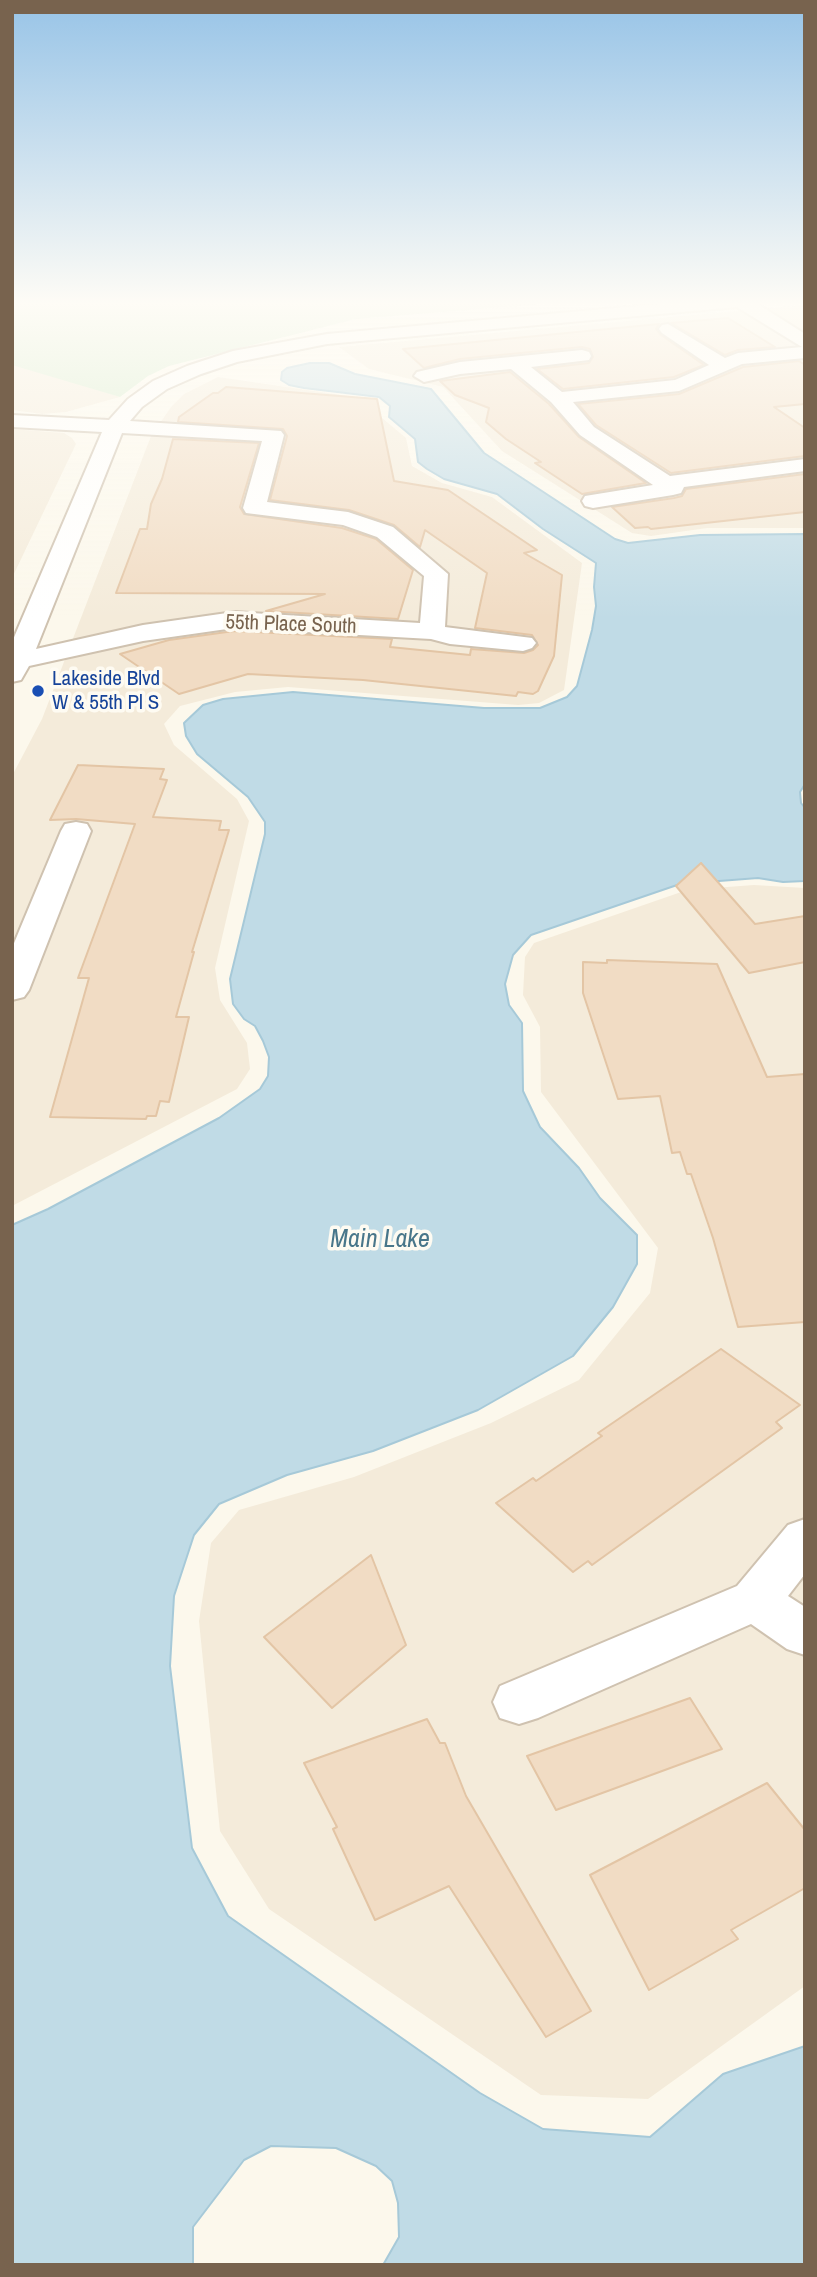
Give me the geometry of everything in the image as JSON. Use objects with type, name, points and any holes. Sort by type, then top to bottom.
[{"type":"street","points":[[16,667],[114,427],[131,407]]},
{"type":"street","points":[[566,407],[587,431],[670,486]]},
{"type":"street","points":[[12,421],[274,435],[254,508],[294,510],[348,519],[385,532],[436,574],[432,631]]},
{"type":"street","points":[[593,501],[805,465]]},
{"type":"street","name":"55th Place South","points":[[16,667],[143,633],[234,620],[432,631],[450,636],[523,643]]},
{"type":"street","points":[[17,970],[76,831]]},
{"type":"street","points":[[519,1702],[755,1600],[805,1538]]},
{"type":"street","points":[[755,1600],[805,1634]]},
{"type":"shaded area","points":[[12,407],[83,407],[42,414],[12,410]]},
{"type":"shaded area","points":[[171,407],[378,407],[381,417],[406,438],[412,466],[442,483],[492,497],[582,563],[564,690],[539,703],[518,705],[288,687],[235,692],[180,706],[164,724],[174,745],[237,799],[249,821],[215,968],[220,1000],[247,1043],[250,1069],[237,1089],[12,1206],[12,776],[42,719],[151,436]]},
{"type":"shaded area","points":[[462,407],[805,407],[805,528],[707,528],[651,536],[632,533],[502,451]]},
{"type":"shaded area","points":[[12,429],[64,433],[76,444],[12,578]]},
{"type":"shaded area","points":[[754,885],[805,888],[805,1986],[648,2099],[541,2095],[269,1909],[220,1831],[199,1621],[211,1543],[239,1510],[354,1477],[491,1423],[579,1380],[650,1293],[658,1248],[541,1092],[540,1027],[523,995],[525,957],[534,943],[687,890]]},
{"type":"water","name":"Main Lake","points":[[390,407],[446,407],[484,453],[615,539],[628,543],[700,535],[805,534],[805,784],[800,792],[801,803],[805,808],[805,881],[783,882],[758,878],[680,884],[531,935],[513,955],[505,984],[509,1005],[522,1023],[523,1091],[540,1127],[579,1168],[600,1198],[637,1235],[637,1264],[613,1307],[573,1356],[478,1410],[373,1451],[287,1475],[219,1504],[194,1535],[174,1596],[170,1666],[192,1848],[228,1916],[480,2093],[543,2129],[650,2137],[723,2074],[805,2046],[805,2265],[383,2265],[399,2237],[398,2203],[392,2181],[376,2166],[336,2148],[271,2146],[244,2160],[193,2227],[193,2265],[12,2265],[12,1225],[48,1209],[219,1118],[260,1089],[268,1076],[269,1057],[263,1041],[255,1026],[244,1019],[233,1004],[230,979],[265,834],[265,822],[248,797],[197,754],[186,736],[184,723],[203,705],[223,699],[293,692],[484,708],[540,708],[567,697],[577,686],[592,630],[596,606],[596,563],[543,529],[497,494],[444,479],[427,469],[418,462],[415,439],[389,417]]},
{"type":"building","points":[[193,407],[379,407],[394,481],[448,490],[537,550],[524,553],[562,575],[554,656],[538,691],[533,694],[518,692],[516,696],[363,680],[248,674],[179,694],[120,654],[169,640],[234,631],[392,639],[390,647],[470,655],[471,649],[524,653],[538,645],[532,635],[475,628],[487,573],[425,530],[420,547],[394,525],[349,510],[270,500],[287,436],[283,429],[178,422],[179,417]]},
{"type":"building","points":[[552,407],[579,437],[646,483],[582,494],[535,463],[541,462],[486,422],[489,408]]},
{"type":"building","points":[[581,407],[774,407],[805,428],[805,456],[671,473],[596,425]]},
{"type":"building","points":[[173,439],[259,443],[240,507],[244,514],[342,528],[376,539],[413,570],[398,619],[266,611],[325,594],[116,593],[140,529],[147,529],[151,504],[162,479]]},
{"type":"building","points":[[805,474],[805,512],[651,529],[635,528],[612,507],[674,498],[682,496],[686,489]]},
{"type":"building","points":[[78,765],[164,769],[160,779],[167,780],[153,817],[221,821],[219,830],[229,830],[192,952],[176,1017],[189,1017],[169,1102],[160,1101],[156,1116],[147,1116],[146,1119],[50,1117],[89,978],[78,978],[135,824],[76,819],[50,820]]},
{"type":"building","points":[[701,863],[755,924],[805,916],[805,962],[749,973],[676,886]]},
{"type":"building","points":[[607,960],[717,964],[767,1077],[805,1074],[805,1322],[738,1327],[713,1238],[691,1174],[687,1174],[680,1152],[672,1153],[660,1096],[618,1099],[583,993],[583,962],[607,963]]},
{"type":"building","points":[[721,1349],[800,1405],[776,1422],[782,1428],[592,1565],[588,1561],[573,1572],[496,1503],[533,1478],[536,1481],[602,1436],[598,1433]]},
{"type":"building","points":[[371,1555],[406,1645],[332,1708],[264,1637]]},
{"type":"building","points":[[690,1698],[722,1749],[556,1810],[527,1756]]},
{"type":"building","points":[[427,1719],[440,1743],[445,1743],[466,1796],[591,2011],[546,2037],[449,1886],[375,1920],[333,1829],[337,1827],[304,1763]]},
{"type":"building","points":[[767,1783],[805,1830],[805,1888],[731,1930],[738,1939],[649,1990],[590,1875]]},
{"type":"place","name":"Lakeside Blvd W & 55th Pl S","points":[[38,691]]}]
